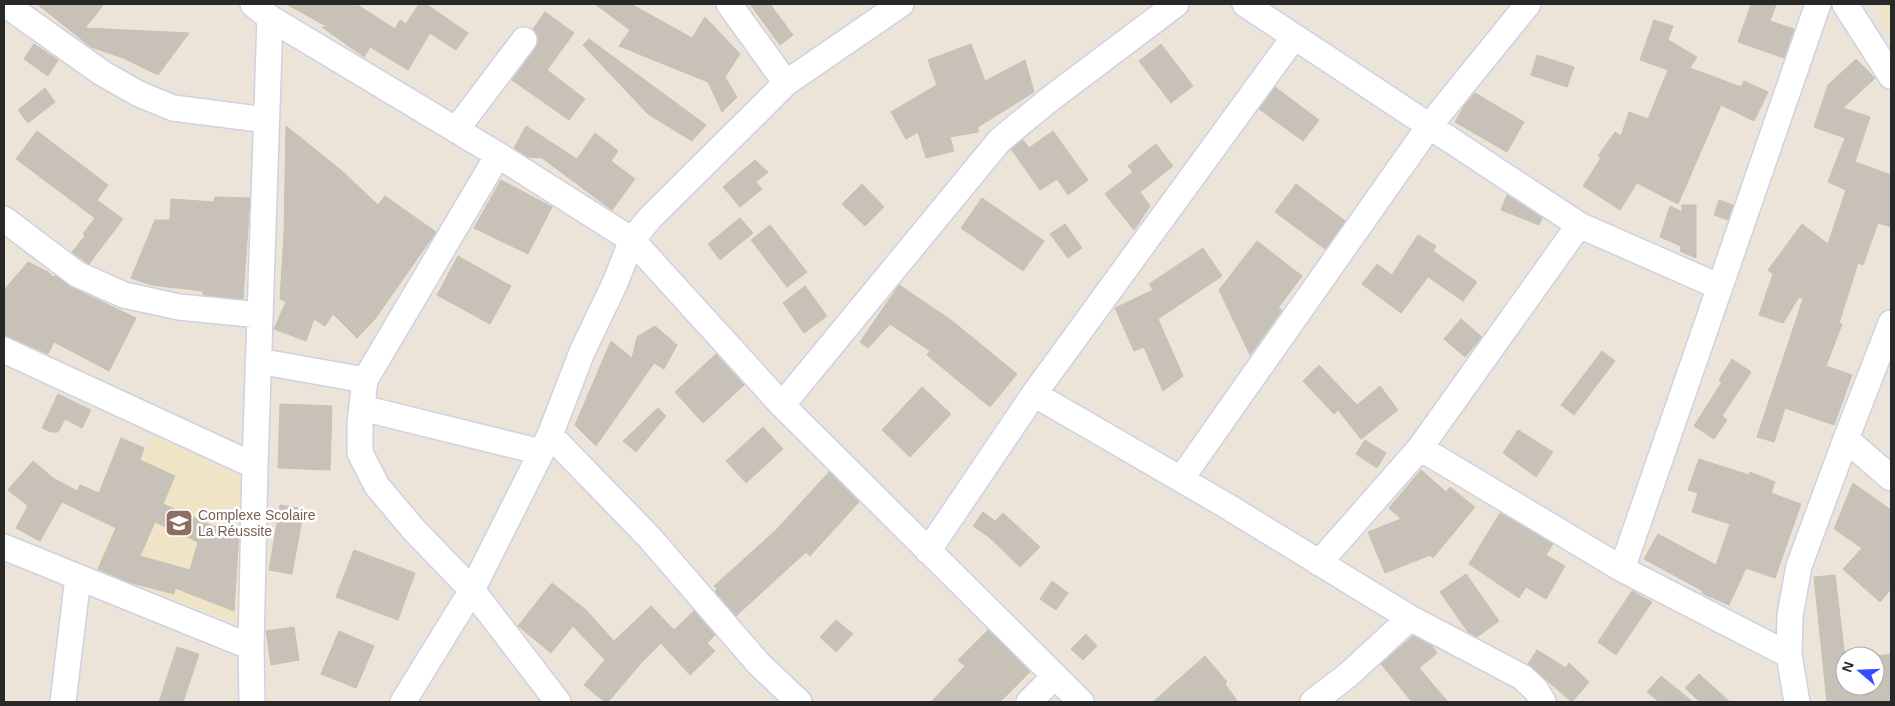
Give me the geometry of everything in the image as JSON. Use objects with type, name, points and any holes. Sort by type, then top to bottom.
[{"type":"street","points":[[5,4],[102,73],[138,94],[173,108],[266,120]]},
{"type":"street","points":[[729,4],[786,83]]},
{"type":"street","points":[[403,702],[472,590],[545,443],[582,352],[615,282],[632,240],[650,218],[786,83],[901,4]]},
{"type":"street","points":[[782,405],[1000,140],[1050,99],[1176,4]]},
{"type":"street","points":[[1245,4],[1579,225],[1720,287]]},
{"type":"street","points":[[1181,479],[1430,125],[1528,4]]},
{"type":"street","points":[[1622,569],[1818,4]]},
{"type":"street","points":[[1845,4],[1891,76]]},
{"type":"street","points":[[252,702],[251,647],[255,466],[266,120],[261,11]]},
{"type":"street","points":[[261,11],[498,155],[632,240],[782,405],[1081,702]]},
{"type":"street","points":[[928,551],[1034,394],[1294,37]]},
{"type":"street","points":[[456,130],[524,40]]},
{"type":"street","points":[[498,155],[365,380],[360,453],[377,486],[414,530],[472,590],[558,702]]},
{"type":"street","points":[[4,219],[77,274],[124,295],[179,307],[260,314]]},
{"type":"street","points":[[1319,563],[1420,448],[1579,225]]},
{"type":"street","points":[[1797,702],[1789,655],[1790,615],[1799,566],[1891,323]]},
{"type":"street","points":[[4,350],[255,466]]},
{"type":"street","points":[[258,361],[365,380]]},
{"type":"street","points":[[1034,394],[1181,479],[1410,618],[1522,676],[1536,690],[1543,702]]},
{"type":"street","points":[[362,408],[545,443],[650,537],[759,664],[799,702]]},
{"type":"street","points":[[1846,439],[1891,478]]},
{"type":"street","points":[[1420,448],[1622,569],[1789,655]]},
{"type":"street","points":[[4,547],[251,647]]},
{"type":"street","points":[[63,702],[78,577]]},
{"type":"street","points":[[1313,702],[1348,675],[1410,618]]},
{"type":"street","points":[[1030,702],[1055,676]]},
{"type":"shaded area","points":[[1877,4],[1891,4],[1891,41]]},
{"type":"shaded area","name":"Complexe Scolaire La Réussite","points":[[153,432],[245,473],[240,622],[93,573]]},
{"type":"building","points":[[37,4],[104,4],[85,28],[189,33],[158,75],[123,58],[91,47]]},
{"type":"building","points":[[286,4],[356,4],[395,29],[400,20],[406,24],[419,4],[426,4],[468,33],[456,50],[430,33],[408,70],[370,47],[364,57],[322,27],[328,27]]},
{"type":"building","points":[[595,4],[631,4],[692,38],[705,17],[740,54],[725,77],[737,97],[722,112],[708,82],[619,46],[630,30]]},
{"type":"building","points":[[750,4],[770,4],[793,35],[780,45]]},
{"type":"building","points":[[1751,4],[1776,4],[1770,21],[1794,29],[1784,58],[1738,42]]},
{"type":"building","points":[[545,12],[574,33],[547,70],[585,99],[569,120],[512,80],[536,48],[538,41],[533,29]]},
{"type":"building","points":[[1654,20],[1673,26],[1668,40],[1697,57],[1690,68],[1741,87],[1744,81],[1768,92],[1754,121],[1721,105],[1678,204],[1637,183],[1620,210],[1583,186],[1601,158],[1598,156],[1615,132],[1621,136],[1629,112],[1648,119],[1668,70],[1640,60]]},
{"type":"building","points":[[589,39],[706,125],[692,141],[648,114],[583,45]]},
{"type":"building","points":[[34,44],[58,60],[48,76],[24,59]]},
{"type":"building","points":[[971,44],[985,81],[1025,60],[1034,92],[978,127],[978,132],[950,137],[954,151],[926,158],[918,132],[906,139],[891,112],[937,85],[928,60]]},
{"type":"building","points":[[1161,44],[1193,86],[1171,103],[1139,61]]},
{"type":"building","points":[[1537,55],[1574,67],[1567,87],[1531,75]]},
{"type":"building","points":[[1856,59],[1875,78],[1843,108],[1870,117],[1855,162],[1891,175],[1891,227],[1878,223],[1863,265],[1858,263],[1839,323],[1842,324],[1826,366],[1852,375],[1834,425],[1785,408],[1774,442],[1757,437],[1803,299],[1799,297],[1783,323],[1759,315],[1773,274],[1768,270],[1802,224],[1828,244],[1846,190],[1828,182],[1845,138],[1814,127],[1828,85]]},
{"type":"building","points":[[1275,87],[1319,120],[1303,141],[1259,109]]},
{"type":"building","points":[[45,88],[55,102],[28,123],[18,110]]},
{"type":"building","points":[[1475,93],[1524,122],[1507,152],[1455,122],[1464,106]]},
{"type":"building","points":[[286,126],[342,171],[378,205],[385,196],[436,232],[375,319],[357,338],[333,314],[325,326],[314,319],[306,341],[274,329],[286,302],[280,299],[284,235]]},
{"type":"building","points":[[526,126],[577,159],[595,133],[618,151],[611,161],[635,179],[612,210],[542,158],[528,157],[514,148]]},
{"type":"building","points":[[37,131],[108,185],[97,200],[123,219],[89,264],[72,252],[85,236],[83,234],[95,218],[16,159]]},
{"type":"building","points":[[1053,131],[1088,180],[1068,195],[1057,179],[1040,190],[1011,149],[1023,140],[1029,148]]},
{"type":"building","points":[[1156,144],[1173,166],[1140,192],[1150,206],[1134,230],[1105,194],[1133,172],[1128,166]]},
{"type":"building","points":[[755,160],[768,172],[756,182],[762,189],[740,207],[723,187]]},
{"type":"building","points":[[501,180],[552,207],[528,254],[474,228]]},
{"type":"building","points":[[862,184],[884,207],[865,226],[842,204]]},
{"type":"building","points":[[1296,184],[1345,221],[1325,249],[1275,212]]},
{"type":"building","points":[[1507,195],[1542,218],[1539,225],[1501,210]]},
{"type":"building","points":[[215,197],[250,198],[243,299],[203,295],[203,291],[151,285],[131,278],[155,220],[170,220],[171,199],[214,202]]},
{"type":"building","points":[[982,198],[1044,241],[1023,271],[961,228]]},
{"type":"building","points":[[1719,200],[1733,205],[1728,220],[1714,215]]},
{"type":"building","points":[[1682,205],[1696,205],[1696,258],[1680,251],[1681,246],[1660,237],[1670,206],[1682,212]]},
{"type":"building","points":[[740,218],[753,233],[720,260],[708,244]]},
{"type":"building","points":[[1065,224],[1082,248],[1068,258],[1050,234]]},
{"type":"building","points":[[770,225],[807,272],[787,287],[751,240]]},
{"type":"building","points":[[1418,235],[1436,246],[1433,251],[1477,282],[1463,301],[1428,277],[1401,313],[1362,284],[1377,264],[1392,275]]},
{"type":"building","points":[[1257,241],[1302,276],[1278,308],[1282,310],[1250,355],[1219,290]]},
{"type":"building","points":[[1203,248],[1222,276],[1158,319],[1183,376],[1163,391],[1144,347],[1134,351],[1115,308],[1153,290],[1149,284]]},
{"type":"building","points":[[458,256],[511,286],[490,324],[437,295]]},
{"type":"building","points":[[28,262],[48,272],[53,277],[56,276],[71,287],[136,318],[109,371],[54,342],[48,354],[4,336],[4,290]]},
{"type":"building","points":[[899,285],[951,320],[1017,374],[990,407],[927,355],[930,351],[890,324],[868,348],[860,342]]},
{"type":"building","points":[[805,286],[827,316],[804,333],[783,303]]},
{"type":"building","points":[[1461,319],[1482,337],[1465,357],[1444,339]]},
{"type":"building","points":[[655,326],[677,345],[664,369],[654,363],[596,446],[575,425],[611,341],[632,358],[637,337]]},
{"type":"building","points":[[1602,351],[1615,361],[1574,415],[1561,405]]},
{"type":"building","points":[[716,354],[744,385],[703,423],[675,392]]},
{"type":"building","points":[[1732,359],[1751,372],[1722,416],[1727,420],[1714,439],[1694,426],[1722,382],[1719,380]]},
{"type":"building","points":[[1319,365],[1357,405],[1380,386],[1398,410],[1361,439],[1338,410],[1334,414],[1303,381]]},
{"type":"building","points":[[922,387],[951,414],[910,457],[882,430]]},
{"type":"building","points":[[58,394],[91,410],[82,428],[65,419],[58,432],[51,432],[42,428]]},
{"type":"building","points":[[280,404],[332,406],[330,470],[278,468]]},
{"type":"building","points":[[658,408],[666,416],[636,452],[623,441]]},
{"type":"building","points":[[763,427],[783,449],[746,483],[726,461]]},
{"type":"building","points":[[1518,430],[1553,452],[1536,477],[1503,453]]},
{"type":"building","points":[[121,438],[144,448],[140,460],[175,476],[163,504],[213,526],[239,532],[234,611],[175,588],[174,594],[128,582],[98,569],[116,528],[62,502],[40,541],[16,528],[28,506],[8,490],[33,461],[53,478],[77,491],[80,485],[99,493]],"holes":[[[155,522],[198,542],[190,570],[140,556]]]},
{"type":"building","points":[[1365,440],[1386,453],[1377,468],[1356,454]]},
{"type":"building","points":[[1699,459],[1749,475],[1750,472],[1775,482],[1771,493],[1801,504],[1775,578],[1746,568],[1729,605],[1702,593],[1703,591],[1644,559],[1658,534],[1716,565],[1730,524],[1692,512],[1698,493],[1688,490]]},
{"type":"building","points":[[1421,470],[1446,492],[1450,487],[1475,507],[1433,558],[1430,555],[1385,573],[1368,532],[1401,519],[1389,508]]},
{"type":"building","points":[[829,472],[859,502],[810,556],[806,552],[736,616],[715,591],[717,589],[714,586],[776,530]]},
{"type":"building","points":[[1853,483],[1891,510],[1891,589],[1880,602],[1843,569],[1862,548],[1834,529]]},
{"type":"building","points":[[280,505],[304,509],[292,574],[269,570]]},
{"type":"building","points":[[983,512],[995,521],[1003,513],[1040,547],[1020,567],[989,537],[973,526]]},
{"type":"building","points":[[1500,513],[1553,544],[1546,555],[1565,566],[1546,599],[1526,587],[1519,598],[1469,564]]},
{"type":"building","points":[[354,550],[415,573],[398,620],[336,597]]},
{"type":"building","points":[[1466,574],[1499,621],[1477,637],[1468,632],[1440,592]]},
{"type":"building","points":[[1835,575],[1844,646],[1835,646],[1835,696],[1885,696],[1885,655],[1891,654],[1891,702],[1827,702],[1814,577]]},
{"type":"building","points":[[1052,581],[1068,593],[1056,610],[1040,599]]},
{"type":"building","points":[[552,583],[586,610],[614,641],[651,606],[674,630],[694,611],[715,635],[707,643],[715,651],[690,675],[661,643],[608,702],[605,702],[584,685],[605,660],[573,626],[551,653],[518,626]]},
{"type":"building","points":[[1632,591],[1652,602],[1616,655],[1598,642]]},
{"type":"building","points":[[836,620],[853,634],[836,652],[820,637]]},
{"type":"building","points":[[294,627],[299,660],[271,665],[266,631]]},
{"type":"building","points":[[988,630],[1030,672],[1000,702],[931,702],[965,666],[958,660]]},
{"type":"building","points":[[339,631],[374,646],[356,688],[321,674]]},
{"type":"building","points":[[1086,634],[1097,646],[1083,660],[1071,649]]},
{"type":"building","points":[[1413,636],[1431,645],[1437,653],[1419,668],[1448,702],[1412,702],[1381,664]]},
{"type":"building","points":[[177,647],[199,654],[183,702],[159,702]]},
{"type":"building","points":[[1537,650],[1566,668],[1569,663],[1589,682],[1572,702],[1528,664]]},
{"type":"building","points":[[1205,656],[1227,682],[1225,684],[1238,702],[1153,702]]},
{"type":"building","points":[[1699,674],[1730,702],[1700,702],[1685,688]]},
{"type":"building","points":[[1661,676],[1693,702],[1659,702],[1647,692]]},
{"type":"place","name":"Complexe Scolaire La Réussite","points":[[179,523]]}]
